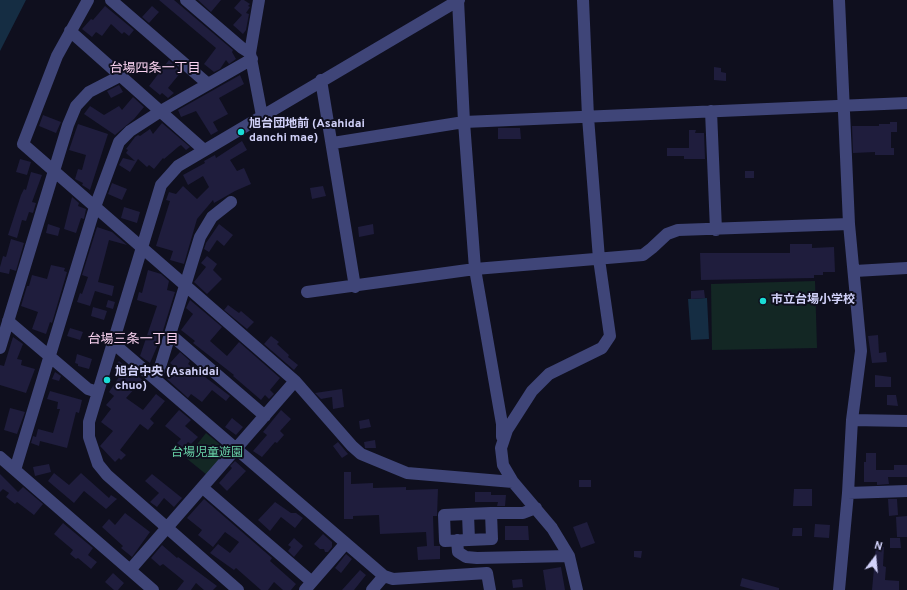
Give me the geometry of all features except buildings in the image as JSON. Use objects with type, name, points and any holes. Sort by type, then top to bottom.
[{"type":"street","points":[[88,0],[57,56],[23,144],[142,246],[295,381],[352,446],[361,454],[407,473],[513,482]]},
{"type":"street","points":[[111,0],[208,84]]},
{"type":"street","points":[[186,0],[251,56]]},
{"type":"street","points":[[238,590],[107,475],[98,464],[89,437],[89,422],[161,185],[178,166],[458,0],[464,122],[475,269],[502,424],[501,448],[503,465],[513,482],[552,528],[569,556],[577,590]]},
{"type":"street","points":[[501,448],[507,430],[532,391],[549,374],[602,348],[610,336],[599,259],[588,117],[583,0]]},
{"type":"street","points":[[838,0],[849,224],[855,271],[861,351],[852,420],[848,493],[839,590]]},
{"type":"street","points":[[258,1],[251,56],[262,116]]},
{"type":"street","points":[[70,31],[122,75],[204,150]]},
{"type":"street","points":[[15,470],[51,357],[95,207],[119,142],[130,131],[251,56]]},
{"type":"street","points":[[0,348],[68,125],[76,106],[89,92],[122,75]]},
{"type":"street","points":[[321,80],[333,143],[355,287]]},
{"type":"street","points":[[333,143],[464,122],[907,103]]},
{"type":"street","points":[[711,111],[716,230]]},
{"type":"street","points":[[156,380],[200,237],[212,217],[231,202]]},
{"type":"street","points":[[307,292],[355,287],[475,269],[643,255],[667,234],[678,230],[716,230],[849,224]]},
{"type":"street","points":[[855,271],[907,268]]},
{"type":"street","points":[[8,321],[88,389],[98,392]]},
{"type":"street","points":[[171,334],[265,416]]},
{"type":"street","points":[[113,343],[384,576],[393,579],[487,573],[490,590]]},
{"type":"street","points":[[130,570],[295,381]]},
{"type":"street","points":[[852,420],[907,421]]},
{"type":"street","points":[[0,457],[153,590]]},
{"type":"street","points":[[203,488],[309,586],[345,544]]},
{"type":"street","points":[[848,493],[907,490]]},
{"type":"street","points":[[491,513],[492,539],[445,541],[444,515],[491,513],[523,513],[536,508]]},
{"type":"street","points":[[468,514],[463,540],[458,552],[466,557],[569,556]]},
{"type":"street","points":[[372,590],[384,576]]},
{"type":"green space","points":[[815,281],[817,348],[712,350],[711,284]]},
{"type":"green space","name":"台場児童遊園","points":[[206,433],[228,451],[207,475],[186,458]]},
{"type":"water","points":[[0,0],[26,0],[0,51]]},
{"type":"water","points":[[707,298],[709,339],[691,340],[688,299]]},
{"type":"place","name":"旭台団地前 (Asahidai danchi mae)","points":[[241,132]]},
{"type":"place","name":"市立台場小学校","points":[[763,301]]},
{"type":"place","name":"旭台中央 (Asahidai chuo)","points":[[107,380]]},
{"type":"district","name":"台場四条一丁目","points":[[155,69]]},
{"type":"district","name":"台場三条一丁目","points":[[133,340]]}]
